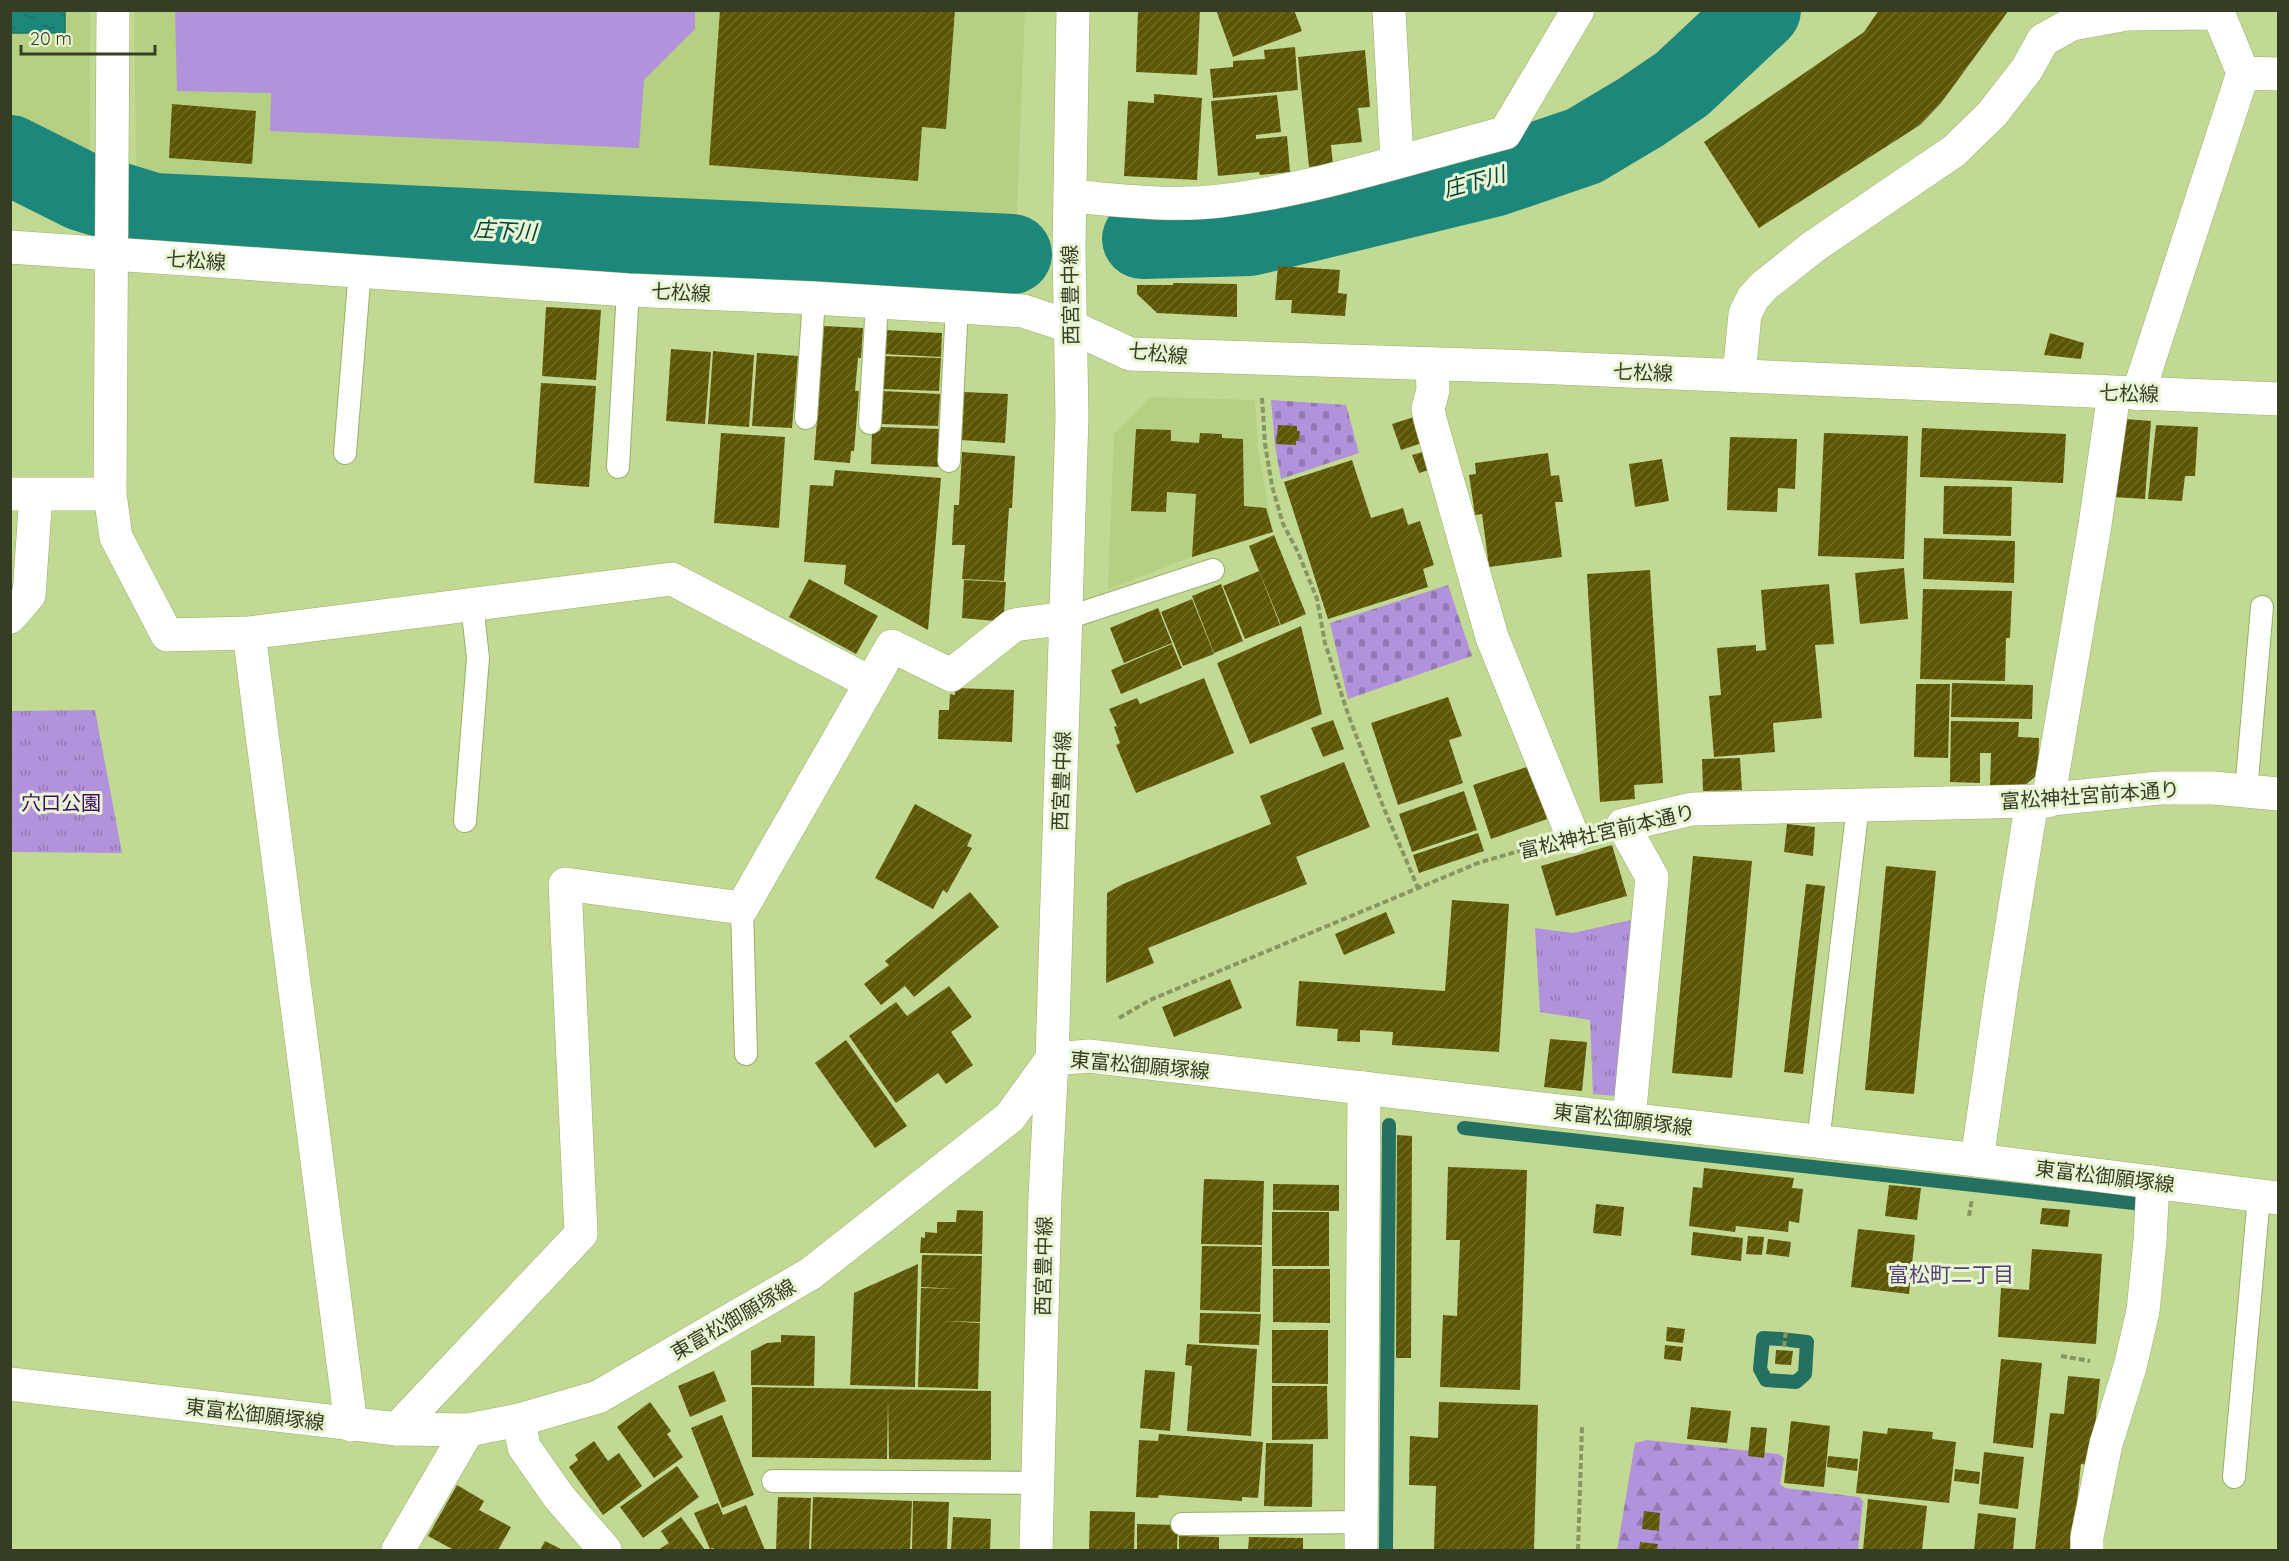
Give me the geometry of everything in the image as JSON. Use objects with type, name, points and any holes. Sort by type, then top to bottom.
[{"type":"street","points":[[113,10],[110,494],[116,537],[167,636],[249,633],[672,579],[871,683]]},
{"type":"street","name":"西宮豊中線","points":[[1036,1551],[1045,1196],[1052,1059],[1072,417],[1070,196],[1073,10]]},
{"type":"street","points":[[1389,10],[1397,161]]},
{"type":"street","points":[[1070,196],[1155,202],[1219,201],[1344,176],[1505,133],[1578,10]]},
{"type":"street","points":[[1739,376],[1745,314],[1753,298],[1764,286],[1813,247],[1954,151],[1992,114],[2027,69],[2043,40],[2072,24],[2127,14],[2217,12],[2243,73],[2126,393],[2095,525],[2002,987],[1977,1160]]},
{"type":"street","points":[[2243,73],[2278,74]]},
{"type":"street","name":"七松線","points":[[10,247],[628,290],[814,298],[1023,311],[1072,327],[1130,354],[1739,376],[2278,399]]},
{"type":"street","points":[[1432,364],[1432,390],[1428,409],[1430,419],[1492,637],[1573,837]]},
{"type":"street","points":[[10,616],[29,595],[21,568],[23,494],[110,494]]},
{"type":"street","points":[[397,1429],[581,1234],[565,884],[742,908],[892,646],[951,675],[1014,624],[1067,618]]},
{"type":"street","points":[[249,633],[351,1425]]},
{"type":"street","name":"富松神社宮前本通り","points":[[1629,1119],[1652,877],[1623,825],[1692,809],[2040,801],[2159,788],[2214,788],[2278,794]]},
{"type":"street","name":"東富松御願塚線","points":[[10,1384],[397,1429],[468,1430],[519,1420],[598,1397],[810,1274],[1010,1117],[1052,1059],[1089,1056],[1977,1160],[2269,1197]]},
{"type":"street","points":[[1362,1536],[1365,1088]]},
{"type":"street","points":[[2087,1551],[2087,1537],[2106,1444],[2130,1366],[2143,1311],[2153,1182]]},
{"type":"street","points":[[519,1420],[524,1447],[559,1497],[605,1551]]},
{"type":"street","points":[[398,1551],[468,1430]]},
{"type":"lane","points":[[345,453],[360,270]]},
{"type":"lane","points":[[618,467],[628,290]]},
{"type":"lane","points":[[806,418],[814,298]]},
{"type":"lane","points":[[870,423],[877,302]]},
{"type":"lane","points":[[949,461],[957,307]]},
{"type":"lane","points":[[1067,618],[1213,570]]},
{"type":"lane","points":[[465,821],[478,658],[472,604]]},
{"type":"lane","points":[[2246,791],[2262,607]]},
{"type":"lane","points":[[1818,1142],[1857,806]]},
{"type":"lane","points":[[742,908],[746,1054]]},
{"type":"lane","points":[[2234,1477],[2269,1197]]},
{"type":"lane","points":[[774,1481],[1038,1483]]},
{"type":"lane","points":[[1182,1524],[1362,1536]]},
{"type":"path","points":[[1263,359],[1261,395],[1264,434],[1272,486],[1283,524],[1298,552],[1317,599],[1325,643],[1348,714],[1383,806],[1418,888]]},
{"type":"path","name":"富松神社宮前本通り","points":[[1111,1023],[1150,1000],[1478,863],[1573,837]]},
{"type":"path","points":[[1969,1216],[1972,1197]]},
{"type":"path","points":[[1784,1347],[1786,1330]]},
{"type":"path","points":[[1578,1551],[1582,1426]]},
{"type":"shaded area","points":[[10,11],[90,11],[90,152],[11,122]]},
{"type":"shaded area","points":[[134,11],[1025,11],[1016,232],[947,237],[151,174],[136,168]]},
{"type":"shaded area","points":[[1150,397],[1255,400],[1258,449],[1273,532],[1192,557],[1108,589],[1114,434]]},
{"type":"green space","points":[[175,11],[695,11],[695,29],[644,80],[639,148],[270,131],[271,93],[177,91]]},
{"type":"green space","points":[[1271,400],[1346,405],[1359,453],[1281,479]]},
{"type":"green space","points":[[1448,585],[1472,656],[1348,699],[1330,623]]},
{"type":"green space","name":"穴口公園","points":[[95,710],[122,853],[11,852],[11,711]]},
{"type":"green space","points":[[1631,920],[1616,1096],[1593,1094],[1590,1020],[1540,1012],[1535,928],[1573,933]]},
{"type":"green space","points":[[1647,1440],[1779,1454],[1784,1458],[1780,1484],[1785,1488],[1859,1497],[1863,1501],[1858,1550],[1617,1550],[1635,1443]]},
{"type":"water","points":[[10,11],[65,11],[65,33],[11,33]]},
{"type":"building","points":[[720,10],[955,10],[946,129],[922,127],[918,181],[709,165]]},
{"type":"building","points":[[1138,10],[1200,10],[1197,75],[1136,72]]},
{"type":"building","points":[[1216,10],[1294,10],[1302,31],[1233,57]]},
{"type":"building","points":[[1879,10],[2009,10],[1941,103],[1920,125],[1759,228],[1704,142],[1864,32]]},
{"type":"building","points":[[1295,47],[1298,90],[1213,98],[1210,69],[1233,67],[1233,61],[1265,59],[1264,50]]},
{"type":"building","points":[[1365,50],[1370,107],[1358,108],[1362,142],[1331,145],[1333,165],[1309,167],[1298,57]]},
{"type":"building","points":[[1154,94],[1202,98],[1197,180],[1124,176],[1128,101],[1154,103]]},
{"type":"building","points":[[1277,95],[1281,132],[1256,135],[1256,139],[1287,136],[1290,172],[1218,176],[1211,101]]},
{"type":"building","points":[[172,104],[256,111],[252,164],[169,158]]},
{"type":"building","points":[[1278,266],[1340,270],[1338,293],[1347,294],[1345,316],[1291,313],[1292,300],[1275,300]]},
{"type":"building","points":[[1173,283],[1237,284],[1237,317],[1157,313],[1137,294],[1137,285],[1173,285]]},
{"type":"building","points":[[546,307],[601,310],[596,380],[542,376]]},
{"type":"building","points":[[824,326],[863,328],[855,391],[859,391],[854,451],[851,451],[850,463],[814,460]]},
{"type":"building","points":[[884,330],[942,333],[941,357],[883,354]]},
{"type":"building","points":[[2050,333],[2084,343],[2081,359],[2044,355]]},
{"type":"building","points":[[671,349],[711,352],[705,424],[666,421]]},
{"type":"building","points":[[713,351],[754,355],[749,427],[708,424]]},
{"type":"building","points":[[757,353],[798,356],[792,428],[752,426]]},
{"type":"building","points":[[883,356],[941,358],[939,391],[882,389]]},
{"type":"building","points":[[541,383],[596,386],[589,487],[534,483]]},
{"type":"building","points":[[882,391],[940,394],[938,426],[881,424]]},
{"type":"building","points":[[964,392],[1008,394],[1005,443],[961,440]]},
{"type":"building","points":[[1417,416],[1425,442],[1401,450],[1392,424]]},
{"type":"building","points":[[2125,419],[2151,421],[2145,499],[2113,497]]},
{"type":"building","points":[[1278,425],[1297,426],[1297,431],[1300,431],[1296,445],[1276,444]]},
{"type":"building","points":[[2156,425],[2198,427],[2195,476],[2185,476],[2182,501],[2148,499]]},
{"type":"building","points":[[881,427],[940,429],[939,467],[871,464],[872,431],[880,431]]},
{"type":"building","points":[[1922,428],[2066,434],[2063,483],[1920,477]]},
{"type":"building","points":[[1136,429],[1171,430],[1171,441],[1199,443],[1200,433],[1222,434],[1222,438],[1243,439],[1244,506],[1266,508],[1273,532],[1192,557],[1196,494],[1167,492],[1166,512],[1131,511]]},
{"type":"building","points":[[721,433],[785,437],[779,528],[714,523]]},
{"type":"building","points":[[1824,433],[1908,436],[1904,559],[1818,556]]},
{"type":"building","points":[[1730,437],[1797,439],[1795,489],[1778,488],[1777,512],[1727,510]]},
{"type":"building","points":[[1426,451],[1432,469],[1419,473],[1412,455]]},
{"type":"building","points":[[962,452],[1015,456],[1004,581],[962,579],[965,545],[952,545],[954,505],[959,505]]},
{"type":"building","points":[[1548,453],[1551,476],[1559,475],[1563,502],[1555,502],[1562,557],[1489,567],[1482,514],[1475,515],[1469,475],[1476,474],[1475,463]]},
{"type":"building","points":[[1662,459],[1669,501],[1635,507],[1629,464]]},
{"type":"building","points":[[1352,460],[1371,518],[1403,508],[1408,525],[1420,521],[1434,565],[1423,569],[1428,587],[1328,619],[1284,482]]},
{"type":"building","points":[[835,470],[941,478],[928,630],[844,584],[846,565],[804,562],[810,485],[833,486]]},
{"type":"building","points":[[1944,486],[2012,487],[2011,536],[1943,534]]},
{"type":"building","points":[[1274,535],[1306,614],[1281,625],[1249,546]]},
{"type":"building","points":[[1924,538],[2015,541],[2014,583],[1923,579]]},
{"type":"building","points":[[1904,568],[1908,619],[1860,624],[1855,573]]},
{"type":"building","points":[[1650,570],[1663,783],[1634,785],[1635,799],[1600,802],[1587,574]]},
{"type":"building","points":[[1259,571],[1280,625],[1245,639],[1223,586]]},
{"type":"building","points":[[809,579],[878,616],[856,654],[789,617]]},
{"type":"building","points":[[964,580],[1006,582],[1004,612],[995,621],[962,618]]},
{"type":"building","points":[[1221,584],[1243,641],[1214,653],[1192,596]]},
{"type":"building","points":[[1829,584],[1834,644],[1815,645],[1822,718],[1773,723],[1775,752],[1714,757],[1709,696],[1721,695],[1717,648],[1756,645],[1756,651],[1766,650],[1761,590]]},
{"type":"building","points":[[1923,589],[2012,591],[2010,638],[2006,638],[2005,681],[1920,679]]},
{"type":"building","points":[[1192,599],[1214,654],[1183,666],[1161,612]]},
{"type":"building","points":[[1158,608],[1172,643],[1124,663],[1110,628]]},
{"type":"building","points":[[1301,626],[1322,714],[1250,744],[1217,663]]},
{"type":"building","points":[[1172,644],[1182,668],[1121,694],[1111,670]]},
{"type":"building","points":[[1204,678],[1234,753],[1136,793],[1116,745],[1120,743],[1114,727],[1117,726],[1109,709],[1137,698],[1140,704]]},
{"type":"building","points":[[1952,683],[2033,685],[2032,719],[1951,717]]},
{"type":"building","points":[[1916,684],[1950,684],[1948,758],[1914,757]]},
{"type":"building","points":[[955,688],[1014,690],[1012,742],[938,739],[939,710],[949,710],[950,694],[955,695]]},
{"type":"building","points":[[1448,697],[1462,736],[1449,740],[1463,783],[1398,805],[1371,723]]},
{"type":"building","points":[[1333,720],[1344,749],[1323,757],[1311,728]]},
{"type":"building","points":[[1951,721],[2019,722],[2018,737],[2039,738],[2038,774],[2023,787],[1990,786],[1991,753],[1980,753],[1980,783],[1950,782]]},
{"type":"building","points":[[1740,758],[1742,790],[1703,791],[1702,759]]},
{"type":"building","points":[[1344,762],[1370,827],[1296,857],[1307,884],[1148,948],[1154,963],[1106,983],[1107,893],[1123,884],[1271,824],[1260,796]]},
{"type":"building","points":[[1530,766],[1547,819],[1491,839],[1473,785]]},
{"type":"building","points":[[1464,791],[1477,830],[1412,852],[1399,814]]},
{"type":"building","points":[[915,804],[972,835],[967,846],[972,848],[947,893],[943,890],[933,909],[875,878]]},
{"type":"building","points":[[1787,824],[1815,827],[1813,856],[1784,852]]},
{"type":"building","points":[[1478,833],[1484,851],[1419,873],[1413,855]]},
{"type":"building","points":[[1612,845],[1627,896],[1556,916],[1541,866]]},
{"type":"building","points":[[1693,856],[1752,861],[1732,1078],[1672,1073]]},
{"type":"building","points":[[1886,866],[1936,871],[1914,1094],[1865,1090]]},
{"type":"building","points":[[1806,884],[1825,886],[1803,1074],[1784,1072]]},
{"type":"building","points":[[970,892],[999,927],[914,997],[905,986],[881,1005],[864,984],[889,965],[885,961]]},
{"type":"building","points":[[1452,900],[1509,904],[1499,1052],[1392,1045],[1393,1032],[1360,1030],[1360,1042],[1337,1041],[1338,1029],[1296,1026],[1299,981],[1445,991]]},
{"type":"building","points":[[1386,912],[1395,933],[1344,955],[1335,934]]},
{"type":"building","points":[[1230,979],[1242,1008],[1174,1037],[1162,1007]]},
{"type":"building","points":[[949,986],[972,1017],[951,1032],[973,1065],[946,1084],[938,1073],[896,1103],[849,1036],[896,1002],[907,1016]]},
{"type":"building","points":[[1550,1039],[1587,1042],[1582,1091],[1544,1087]]},
{"type":"building","points":[[846,1040],[907,1126],[875,1148],[815,1063]]},
{"type":"building","points":[[1397,1135],[1412,1136],[1411,1358],[1396,1358]]},
{"type":"building","points":[[1448,1167],[1527,1170],[1520,1390],[1440,1387],[1443,1315],[1457,1316],[1460,1240],[1446,1240]]},
{"type":"building","points":[[1704,1168],[1794,1178],[1792,1188],[1803,1189],[1799,1223],[1789,1221],[1788,1232],[1736,1226],[1735,1232],[1689,1226],[1693,1187],[1702,1188]]},
{"type":"building","points":[[1204,1179],[1264,1181],[1262,1245],[1201,1244]]},
{"type":"building","points":[[1273,1184],[1339,1185],[1339,1211],[1273,1210]]},
{"type":"building","points":[[1889,1185],[1921,1188],[1917,1220],[1885,1216]]},
{"type":"building","points":[[1596,1204],[1624,1207],[1621,1236],[1593,1233]]},
{"type":"building","points":[[2042,1208],[2070,1210],[2068,1227],[2040,1224]]},
{"type":"building","points":[[957,1210],[983,1211],[982,1254],[920,1253],[921,1237],[925,1238],[925,1232],[937,1233],[937,1222],[956,1222]]},
{"type":"building","points":[[1272,1212],[1329,1212],[1329,1266],[1272,1266]]},
{"type":"building","points":[[1858,1229],[1915,1235],[1909,1294],[1851,1287]]},
{"type":"building","points":[[1693,1232],[1743,1238],[1741,1261],[1691,1255]]},
{"type":"building","points":[[1748,1236],[1764,1237],[1762,1255],[1746,1254]]},
{"type":"building","points":[[1768,1239],[1791,1242],[1789,1257],[1766,1254]]},
{"type":"building","points":[[1202,1246],[1262,1247],[1260,1312],[1200,1310]]},
{"type":"building","points":[[2032,1249],[2102,1254],[2096,1344],[1998,1337],[2001,1288],[2029,1290]]},
{"type":"building","points":[[922,1255],[982,1256],[980,1322],[942,1321],[980,1323],[978,1389],[918,1387],[921,1288],[958,1289],[921,1287]]},
{"type":"building","points":[[918,1264],[915,1387],[850,1385],[854,1293]]},
{"type":"building","points":[[1273,1269],[1330,1269],[1330,1323],[1273,1322]]},
{"type":"building","points":[[2003,1269],[2012,1269],[2011,1283],[2002,1283]]},
{"type":"building","points":[[1200,1313],[1261,1314],[1259,1345],[1199,1343]]},
{"type":"building","points":[[1667,1327],[1685,1329],[1683,1343],[1666,1341]]},
{"type":"building","points":[[1272,1330],[1328,1330],[1328,1384],[1272,1383]]},
{"type":"building","points":[[781,1335],[815,1336],[814,1386],[751,1385],[751,1351],[767,1343],[781,1342]]},
{"type":"building","points":[[1187,1344],[1257,1349],[1251,1436],[1187,1431],[1192,1366],[1185,1365]]},
{"type":"building","points":[[1665,1345],[1683,1347],[1681,1361],[1664,1359]]},
{"type":"building","points":[[1776,1350],[1793,1351],[1791,1365],[1775,1364]]},
{"type":"building","points":[[2001,1359],[2042,1363],[2033,1448],[1993,1443]]},
{"type":"building","points":[[1145,1370],[1175,1372],[1170,1431],[1140,1428]]},
{"type":"building","points":[[714,1371],[726,1401],[690,1417],[678,1386]]},
{"type":"building","points":[[2068,1376],[2100,1379],[2091,1465],[2081,1464],[2072,1550],[2035,1550],[2050,1413],[2064,1414]]},
{"type":"building","points":[[1272,1386],[1327,1386],[1328,1439],[1272,1440]]},
{"type":"building","points":[[752,1387],[991,1391],[991,1460],[889,1459],[888,1399],[887,1459],[752,1457]]},
{"type":"building","points":[[650,1402],[671,1431],[667,1434],[683,1457],[654,1478],[617,1427]]},
{"type":"building","points":[[1439,1402],[1538,1405],[1534,1550],[1434,1550],[1436,1486],[1409,1485],[1410,1436],[1438,1438]]},
{"type":"building","points":[[1691,1407],[1731,1411],[1727,1443],[1687,1439]]},
{"type":"building","points":[[722,1415],[754,1495],[722,1508],[691,1428]]},
{"type":"building","points":[[1791,1421],[1830,1426],[1824,1487],[1784,1483]]},
{"type":"building","points":[[1751,1427],[1767,1428],[1764,1458],[1748,1456]]},
{"type":"building","points":[[1888,1428],[1933,1432],[1932,1439],[1956,1442],[1949,1503],[1856,1493],[1863,1431],[1887,1434]]},
{"type":"building","points":[[1159,1434],[1263,1442],[1258,1498],[1242,1497],[1242,1501],[1159,1495],[1158,1498],[1136,1497],[1139,1440],[1158,1441]]},
{"type":"building","points":[[594,1441],[608,1461],[619,1453],[642,1486],[603,1515],[569,1467],[578,1460],[575,1455]]},
{"type":"building","points":[[1266,1443],[1313,1444],[1312,1507],[1264,1506]]},
{"type":"building","points":[[1984,1452],[2024,1457],[2018,1509],[1979,1504]]},
{"type":"building","points":[[1828,1456],[1858,1459],[1857,1471],[1827,1467]]},
{"type":"building","points":[[677,1466],[699,1497],[643,1538],[620,1507]]},
{"type":"building","points":[[1955,1469],[1980,1472],[1979,1484],[1954,1481]]},
{"type":"building","points":[[457,1485],[484,1501],[479,1510],[511,1527],[498,1550],[454,1550],[428,1536]]},
{"type":"building","points":[[778,1497],[811,1498],[809,1550],[776,1550]]},
{"type":"building","points":[[813,1497],[912,1501],[910,1550],[811,1550]]},
{"type":"building","points":[[1868,1499],[1927,1506],[1922,1550],[1863,1550]]},
{"type":"building","points":[[913,1501],[949,1502],[947,1550],[912,1550]]},
{"type":"building","points":[[718,1503],[723,1515],[746,1505],[765,1550],[710,1549],[694,1513]]},
{"type":"building","points":[[1090,1511],[1135,1512],[1134,1550],[1089,1550]]},
{"type":"building","points":[[1644,1511],[1660,1513],[1659,1531],[1642,1529]]},
{"type":"building","points":[[1978,1513],[2016,1518],[2013,1550],[1974,1550]]},
{"type":"building","points":[[681,1517],[705,1550],[658,1550],[669,1543],[661,1531]]},
{"type":"building","points":[[953,1517],[991,1519],[990,1550],[951,1550]]},
{"type":"building","points":[[1137,1524],[1178,1525],[1177,1550],[1137,1550]]},
{"type":"building","points":[[1179,1536],[1219,1537],[1219,1550],[1179,1550]]},
{"type":"building","points":[[1249,1537],[1303,1538],[1303,1550],[1248,1550]]},
{"type":"building","points":[[545,1541],[563,1550],[540,1550]]},
{"type":"building","points":[[1640,1542],[1658,1544],[1657,1550],[1639,1550]]},
{"type":"waterway","name":"庄下川","points":[[1142,239],[1250,236],[1493,177],[1584,146],[1682,84],[1761,10]]},
{"type":"waterway","name":"庄下川","points":[[10,155],[82,191],[153,213],[1012,254]]},
{"type":"waterway","points":[[1386,1550],[1389,1125]]},
{"type":"waterway","points":[[1464,1128],[2134,1203]]},
{"type":"waterway","points":[[1782,1339],[1763,1338],[1760,1369],[1766,1380],[1796,1382],[1805,1374],[1807,1342],[1789,1340]]},
{"type":"district","name":"富松町二丁目","points":[[1951,1274]]}]
